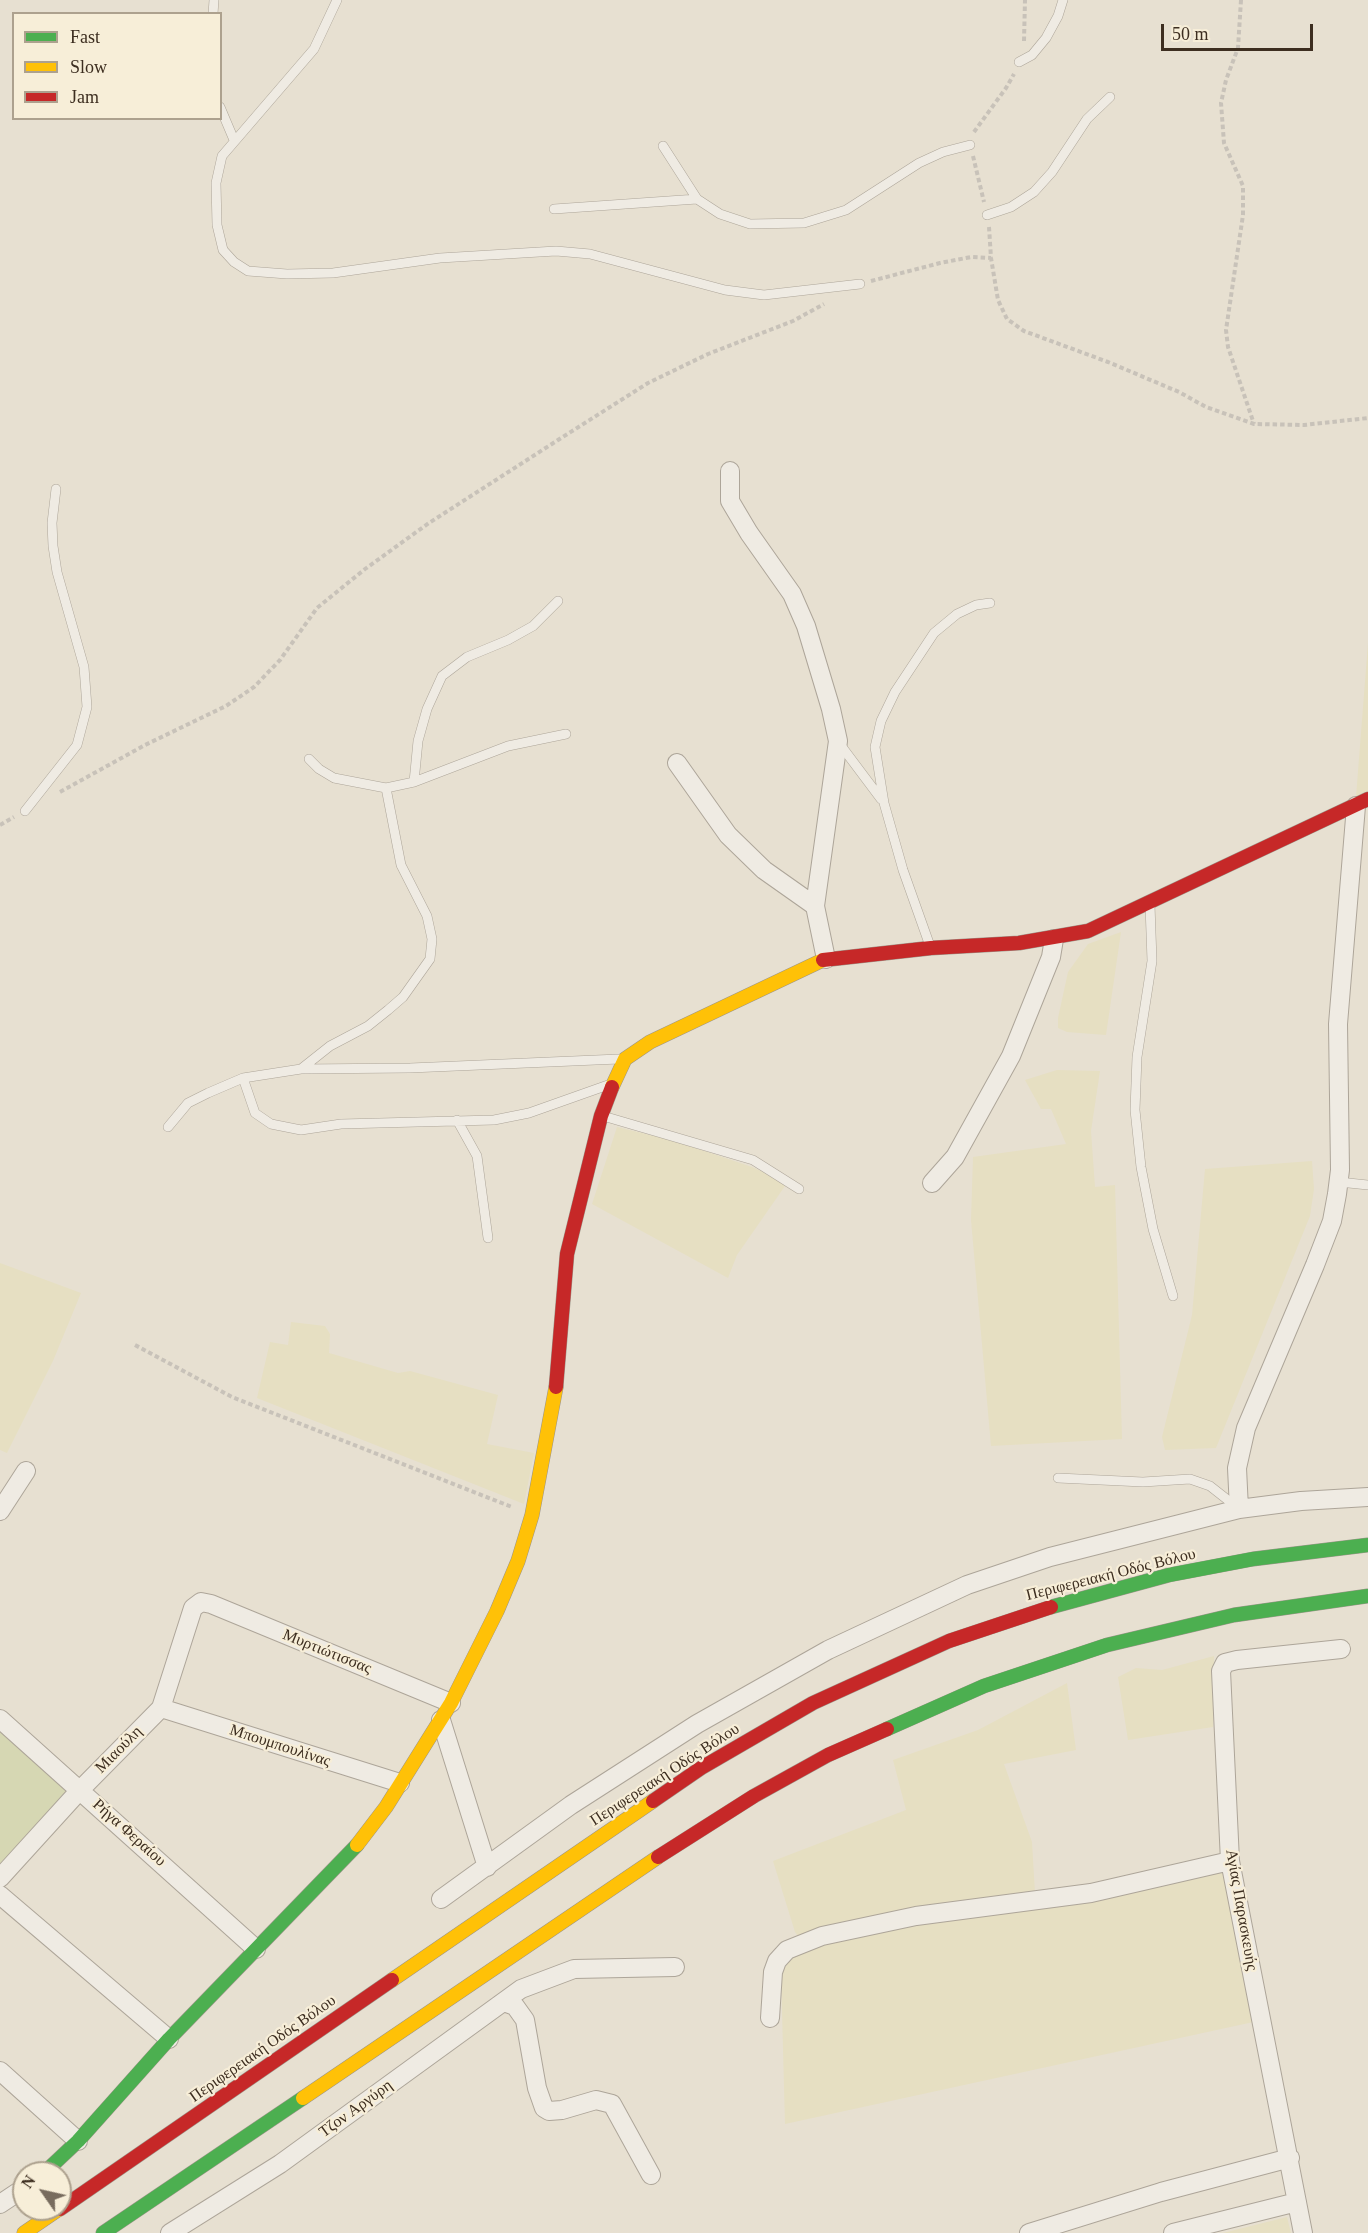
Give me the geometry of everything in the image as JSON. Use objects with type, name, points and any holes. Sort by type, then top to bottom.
[{"type":"main road","points":[[57,2161],[78,2141],[169,2039],[356,1847],[387,1808],[400,1783],[451,1703],[497,1611],[518,1561],[532,1515],[556,1384],[567,1254],[574,1218],[601,1116],[625,1059],[650,1042],[809,965],[826,959],[1054,939],[1088,931],[1362,802]]},
{"type":"main road","name":"Περιφερειακή Οδός Βόλου","points":[[72,2201],[701,1768],[813,1703],[949,1641],[1088,1595],[1169,1575],[1254,1559],[1368,1545]]},
{"type":"main road","points":[[104,2233],[676,1845],[754,1796],[828,1755],[992,1683],[1107,1645],[1234,1615],[1368,1596]]},
{"type":"main road","name":"Περιφερειακή Οδός Βόλου","points":[[24,2233],[42,2221]]},
{"type":"street","points":[[730,471],[730,501],[792,594],[806,626],[831,709],[838,741],[815,906],[826,959]]},
{"type":"street","points":[[677,763],[728,835],[764,870],[815,906]]},
{"type":"street","points":[[1239,1509],[1237,1468],[1246,1428],[1320,1254],[1332,1221],[1339,1182],[1338,1024],[1354,845],[1362,802]]},
{"type":"street","points":[[932,1183],[955,1157],[1011,1056],[1051,957],[1054,939]]},
{"type":"street","points":[[0,1511],[26,1471]]},
{"type":"street","points":[[441,1899],[571,1805],[660,1747],[828,1650],[993,1575],[1050,1557],[1239,1509],[1300,1501],[1368,1497]]},
{"type":"street","name":"Μυρτιώτισσας","points":[[201,1602],[211,1604],[451,1703]]},
{"type":"street","name":"Μιαούλη","points":[[0,1878],[80,1790],[161,1708],[193,1608],[201,1602]]},
{"type":"street","name":"Αγίας Παρασκευής","points":[[1303,2233],[1230,1861],[1221,1671],[1225,1663],[1237,1660],[1341,1649]]},
{"type":"street","name":"Μπουμπουλίνας","points":[[161,1708],[400,1783]]},
{"type":"street","name":"Ρήγα Φεραίου","points":[[0,1719],[256,1949]]},
{"type":"street","points":[[441,1720],[487,1867]]},
{"type":"street","points":[[770,2018],[773,1972],[777,1961],[787,1950],[822,1936],[916,1917],[1091,1893],[1230,1861]]},
{"type":"street","points":[[0,1895],[169,2039]]},
{"type":"street","name":"Τζον Αργύρη","points":[[170,2233],[280,2164],[504,2002],[538,1981],[574,1969],[675,1967]]},
{"type":"street","points":[[504,2002],[515,2006],[525,2020],[537,2088],[544,2108],[549,2111],[562,2110],[596,2100],[612,2104],[651,2175]]},
{"type":"street","points":[[0,2071],[78,2141]]},
{"type":"street","points":[[1029,2233],[1161,2192],[1290,2158]]},
{"type":"street","points":[[1173,2233],[1297,2202]]},
{"type":"lane","points":[[338,0],[314,49],[222,156],[216,183],[217,225],[223,250],[234,262],[248,271],[287,274],[333,273],[440,258],[556,251],[590,254],[725,290],[764,295],[812,292],[860,284]]},
{"type":"lane","points":[[1019,62],[1032,55],[1046,38],[1063,0]]},
{"type":"lane","points":[[987,215],[1011,207],[1034,192],[1052,172],[1088,119],[1110,97]]},
{"type":"lane","points":[[222,112],[234,140]]},
{"type":"lane","points":[[663,146],[698,199],[720,214],[750,224],[804,223],[846,210],[919,163],[943,152],[970,145]]},
{"type":"lane","points":[[554,209],[698,199]]},
{"type":"lane","points":[[25,811],[77,745],[87,707],[84,668],[57,572],[53,546],[52,523],[56,489]]},
{"type":"lane","points":[[414,782],[421,730],[435,687],[442,675],[467,657],[533,626],[558,601]]},
{"type":"lane","points":[[931,948],[903,870],[884,803],[874,747],[881,722],[895,692],[934,633],[957,614],[976,605],[990,603]]},
{"type":"lane","points":[[309,759],[319,769],[334,778],[386,788],[414,782],[508,746],[566,734]]},
{"type":"lane","points":[[838,741],[884,803]]},
{"type":"lane","points":[[301,1069],[330,1046],[368,1026],[388,1010],[403,997],[430,959],[432,939],[427,916],[401,865],[386,788]]},
{"type":"lane","points":[[1150,903],[1152,961],[1137,1057],[1135,1110],[1141,1167],[1151,1219],[1173,1296]]},
{"type":"lane","points":[[168,1127],[188,1103],[243,1078],[301,1069],[410,1068],[625,1059]]},
{"type":"lane","points":[[243,1078],[255,1113],[271,1124],[301,1130],[341,1124],[494,1120],[530,1113],[613,1083]]},
{"type":"lane","points":[[601,1116],[753,1160],[800,1189]]},
{"type":"lane","points":[[457,1120],[477,1156],[488,1238]]},
{"type":"lane","points":[[1339,1182],[1368,1185]]},
{"type":"lane","points":[[1058,1478],[1143,1482],[1190,1479],[1210,1486],[1239,1509]]},
{"type":"path","points":[[1025,0],[1024,38],[1019,62],[1006,88],[975,129],[970,145],[991,234],[991,258],[998,300],[1007,319],[1014,326],[1179,392],[1206,407],[1254,424],[1304,425],[1368,418]]},
{"type":"path","points":[[1241,0],[1238,48],[1226,80],[1221,103],[1224,143],[1243,186],[1243,215],[1226,330],[1228,347],[1254,424]]},
{"type":"path","points":[[860,284],[940,262],[971,257],[991,258]]},
{"type":"path","points":[[55,795],[145,745],[226,706],[254,687],[280,660],[317,608],[365,569],[429,523],[628,396],[708,354],[793,321],[831,300]]},
{"type":"path","points":[[0,825],[25,811]]},
{"type":"path","points":[[135,1345],[232,1396],[532,1515]]},
{"type":"shaded area","points":[[1368,643],[1368,792],[1356,797]]},
{"type":"shaded area","points":[[1121,932],[1106,1035],[1067,1032],[1058,1028],[1068,972],[1088,944]]},
{"type":"shaded area","points":[[1057,1070],[1100,1071],[1091,1131],[1095,1187],[1115,1185],[1122,1439],[991,1446],[971,1220],[973,1157],[1066,1144],[1051,1109],[1041,1109],[1025,1080]]},
{"type":"shaded area","points":[[617,1127],[675,1141],[752,1167],[772,1176],[785,1186],[737,1255],[728,1278],[592,1204]]},
{"type":"shaded area","points":[[1312,1161],[1314,1189],[1310,1216],[1216,1448],[1165,1450],[1162,1437],[1192,1315],[1205,1169]]},
{"type":"shaded area","points":[[0,1263],[81,1293],[53,1361],[7,1453],[0,1450]]},
{"type":"shaded area","points":[[291,1322],[325,1326],[330,1334],[329,1353],[398,1373],[410,1371],[498,1395],[487,1444],[534,1453],[524,1504],[257,1398],[270,1342],[288,1345]]},
{"type":"shaded area","points":[[1214,1656],[1213,1727],[1128,1740],[1118,1677],[1136,1668],[1162,1670]]},
{"type":"shaded area","points":[[1067,1683],[1076,1750],[1004,1764],[1032,1842],[1035,1893],[800,1938],[795,1932],[773,1861],[906,1810],[893,1760],[978,1730]]},
{"type":"shaded area","points":[[1212,1871],[1229,1872],[1258,2021],[785,2124],[781,1974],[793,1954],[822,1942]]},
{"type":"shaded area","points":[[1287,2217],[1291,2233],[1223,2233]]},
{"type":"green space","points":[[0,1727],[70,1789],[0,1867]]},
{"type":"traffic: fast","points":[[1051,1607],[1169,1575],[1253,1559],[1368,1545]]},
{"type":"traffic: fast","points":[[887,1729],[984,1686],[1107,1645],[1234,1615],[1368,1596]]},
{"type":"traffic: fast","points":[[57,2161],[78,2141],[169,2039],[357,1845]]},
{"type":"traffic: fast","points":[[103,2233],[303,2098]]},
{"type":"traffic: slow","points":[[612,1087],[625,1059],[650,1042],[823,960]]},
{"type":"traffic: slow","points":[[357,1845],[386,1807],[451,1703],[497,1611],[518,1561],[532,1515],[556,1387]]},
{"type":"traffic: slow","points":[[392,1980],[653,1801]]},
{"type":"traffic: slow","points":[[303,2098],[658,1857]]},
{"type":"traffic: slow","points":[[24,2233],[42,2221]]},
{"type":"traffic: jam","points":[[823,960],[931,948],[1019,943],[1088,931],[1368,799]]},
{"type":"traffic: jam","points":[[556,1387],[567,1254],[601,1116],[612,1087]]},
{"type":"traffic: jam","points":[[653,1801],[701,1768],[813,1703],[949,1641],[1051,1607]]},
{"type":"traffic: jam","points":[[658,1857],[754,1796],[828,1755],[887,1729]]},
{"type":"traffic: jam","points":[[72,2201],[392,1980]]}]
